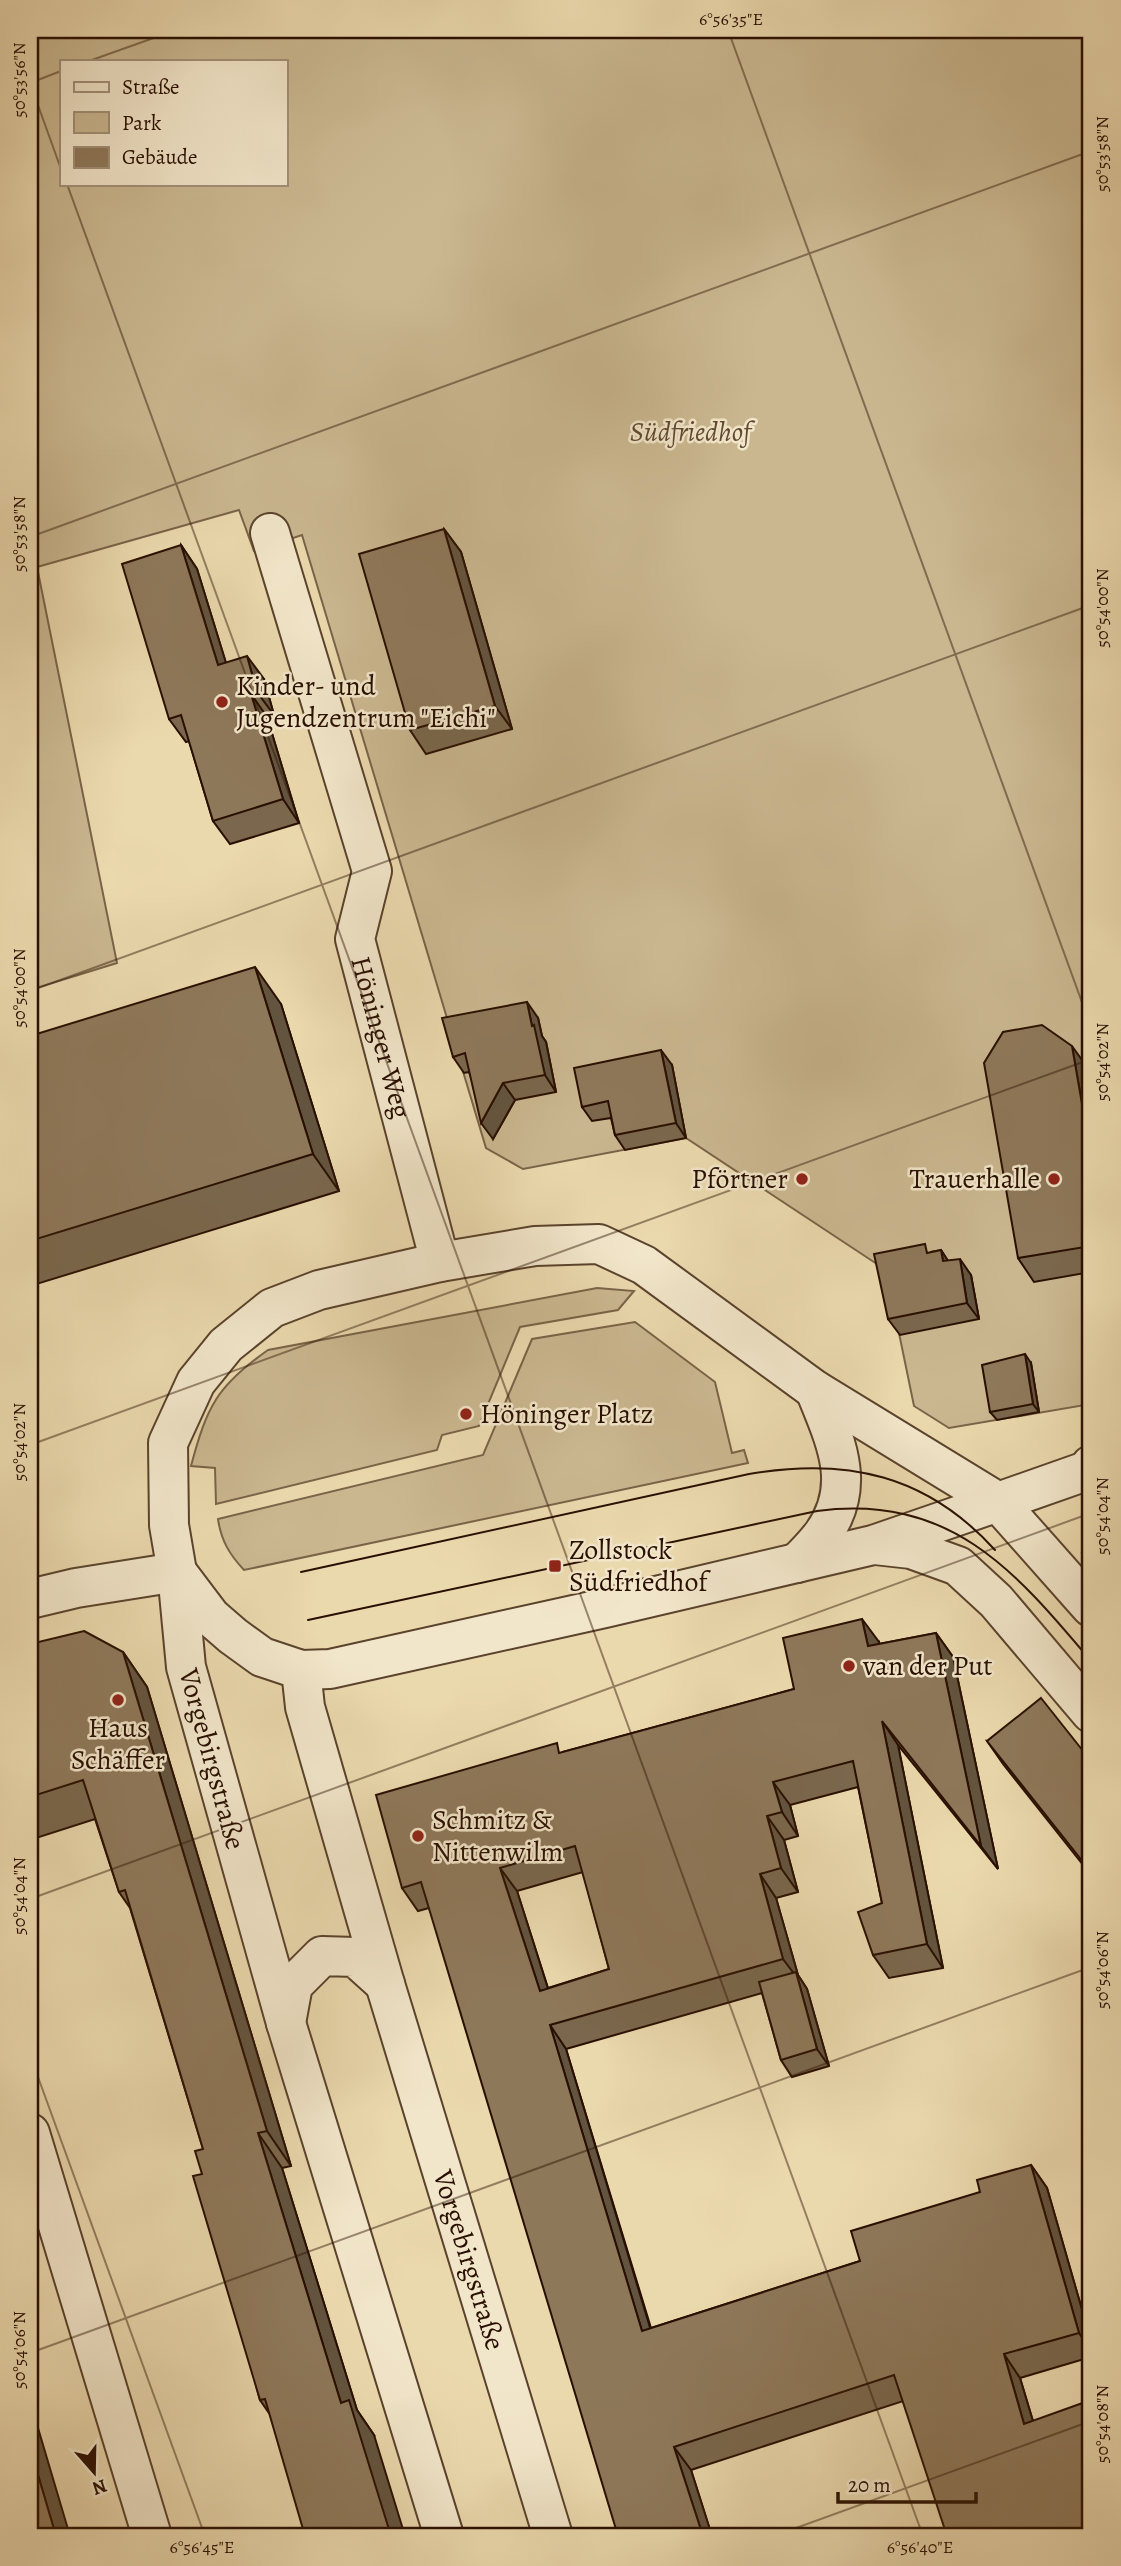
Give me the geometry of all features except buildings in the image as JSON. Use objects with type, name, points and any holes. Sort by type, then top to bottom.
[{"type":"street","name":"Höninger Weg","points":[[270,533],[372,871],[355,939],[440,1262]]},
{"type":"street","points":[[1091,1469],[998,1503],[873,1545],[330,1669],[301,1670],[262,1657],[233,1636],[211,1617],[177,1572],[169,1525],[168,1443],[197,1382],[226,1345],[272,1308],[319,1290],[440,1262],[535,1246],[599,1244],[644,1265],[815,1390],[998,1503],[1091,1607]]},
{"type":"street","points":[[797,1563],[822,1534],[837,1509],[842,1487],[842,1468],[815,1390]]},
{"type":"street","points":[[873,1545],[911,1549],[958,1566],[996,1601],[1091,1713]]},
{"type":"street","points":[[30,1599],[76,1588],[177,1572]]},
{"type":"street","name":"Vorgebirgstraße","points":[[177,1572],[186,1667],[286,2023],[444,2536]]},
{"type":"street","name":"Vorgebirgstraße","points":[[301,1670],[304,1707],[385,1984],[553,2536]]},
{"type":"street","name":"Vorgebirgstraße","points":[[286,2023],[293,1985],[322,1956],[355,1957],[385,1984]]},
{"type":"street","points":[[30,2133],[152,2536]]},
{"type":"green space","name":"Südfriedhof","points":[[30,30],[1091,30],[1091,1404],[949,1428],[914,1406],[886,1270],[686,1138],[523,1169],[486,1148],[302,535],[254,551],[239,510],[37,567],[117,963],[30,990]]},
{"type":"green space","points":[[597,1288],[634,1291],[618,1310],[520,1327],[479,1426],[442,1435],[437,1450],[216,1504],[215,1468],[191,1466],[216,1399],[237,1375],[268,1350]]},
{"type":"green space","points":[[635,1322],[715,1382],[732,1453],[744,1450],[748,1463],[244,1570],[227,1546],[218,1519],[483,1455],[532,1339]]},
{"type":"tram line","points":[[301,1572],[749,1474],[785,1469],[852,1471],[913,1489],[942,1504],[995,1550]]},
{"type":"tram line","points":[[308,1620],[817,1511],[863,1509],[905,1514],[941,1526],[974,1545],[1005,1568],[1034,1596],[1091,1661]]},
{"type":"place","name":"Kinder- und Jugendzentrum \"Eichi\"","points":[[222,702]]},
{"type":"place","name":"Pförtner","points":[[802,1179]]},
{"type":"place","name":"Trauerhalle","points":[[1054,1179]]},
{"type":"place","name":"Höninger Platz","points":[[466,1414]]},
{"type":"place","name":"Zollstock Südfriedhof","points":[[555,1566]]},
{"type":"place","name":"van der Put","points":[[849,1666]]},
{"type":"place","name":"Haus Schäffer","points":[[118,1700]]},
{"type":"place","name":"Schmitz & Nittenwilm","points":[[418,1836]]}]
